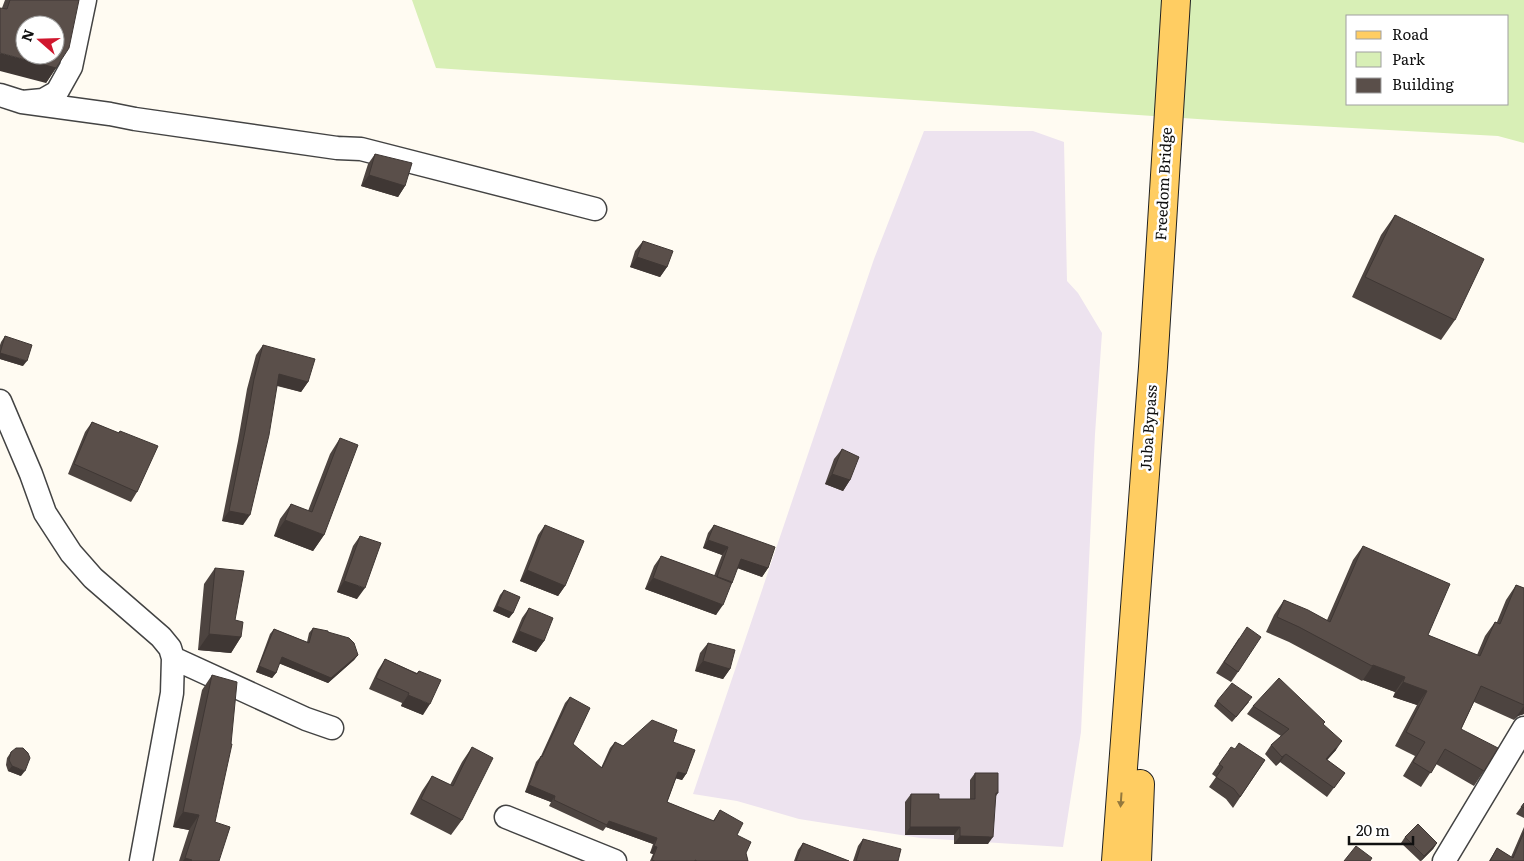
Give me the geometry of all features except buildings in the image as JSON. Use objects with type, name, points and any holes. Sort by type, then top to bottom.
[{"type":"main road","name":"Freedom Bridge","points":[[1153,368],[1176,0]]},
{"type":"main road","name":"Juba Bypass","points":[[1116,861],[1153,368]]},
{"type":"main road","name":"Juba Bypass","points":[[1137,861],[1153,368]]},
{"type":"street","points":[[22,102],[43,100],[57,92],[71,66],[85,0]]},
{"type":"street","points":[[0,95],[22,102],[135,119],[337,148],[362,149],[595,209]]},
{"type":"street","points":[[0,400],[45,513],[71,553],[93,578],[161,637],[170,648],[173,658],[172,693],[141,861]]},
{"type":"street","points":[[173,658],[306,719],[332,728]]},
{"type":"street","points":[[1444,861],[1524,728]]},
{"type":"street","points":[[506,816],[615,861]]},
{"type":"shaded area","points":[[924,131],[1033,131],[1064,142],[1067,281],[1078,293],[1102,333],[1095,434],[1081,732],[1063,847],[920,838],[799,819],[737,801],[693,794],[874,259]]},
{"type":"green space","points":[[412,0],[1524,0],[1524,143],[1498,136],[1227,121],[436,68]]}]
